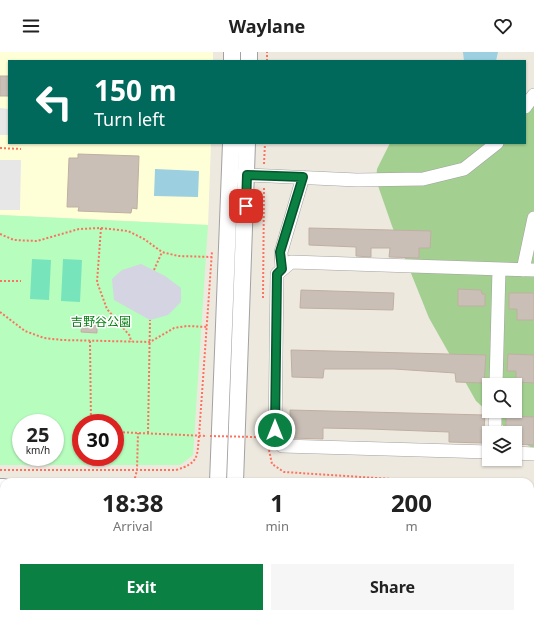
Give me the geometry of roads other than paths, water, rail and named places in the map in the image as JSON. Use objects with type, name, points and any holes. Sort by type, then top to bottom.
[{"type":"street","points":[[526,106],[534,95]]},
{"type":"street","points":[[218,478],[231,144]]},
{"type":"street","points":[[235,478],[247,144]]},
{"type":"street","points":[[230,177],[247,175],[357,180],[423,179],[464,169],[496,144]]},
{"type":"street","points":[[282,269],[280,252],[303,177]]},
{"type":"street","points":[[482,452],[282,446],[275,438],[277,274],[291,262],[528,270],[534,218]]},
{"type":"street","points":[[496,378],[499,269]]},
{"type":"street","points":[[522,453],[534,454]]},
{"type":"water","points":[[463,52],[498,52],[496,60],[464,60]]},
{"type":"water","points":[[155,169],[199,171],[198,197],[154,196]]},
{"type":"park label","name":"吉野谷公園","points":[[101,321]]}]
